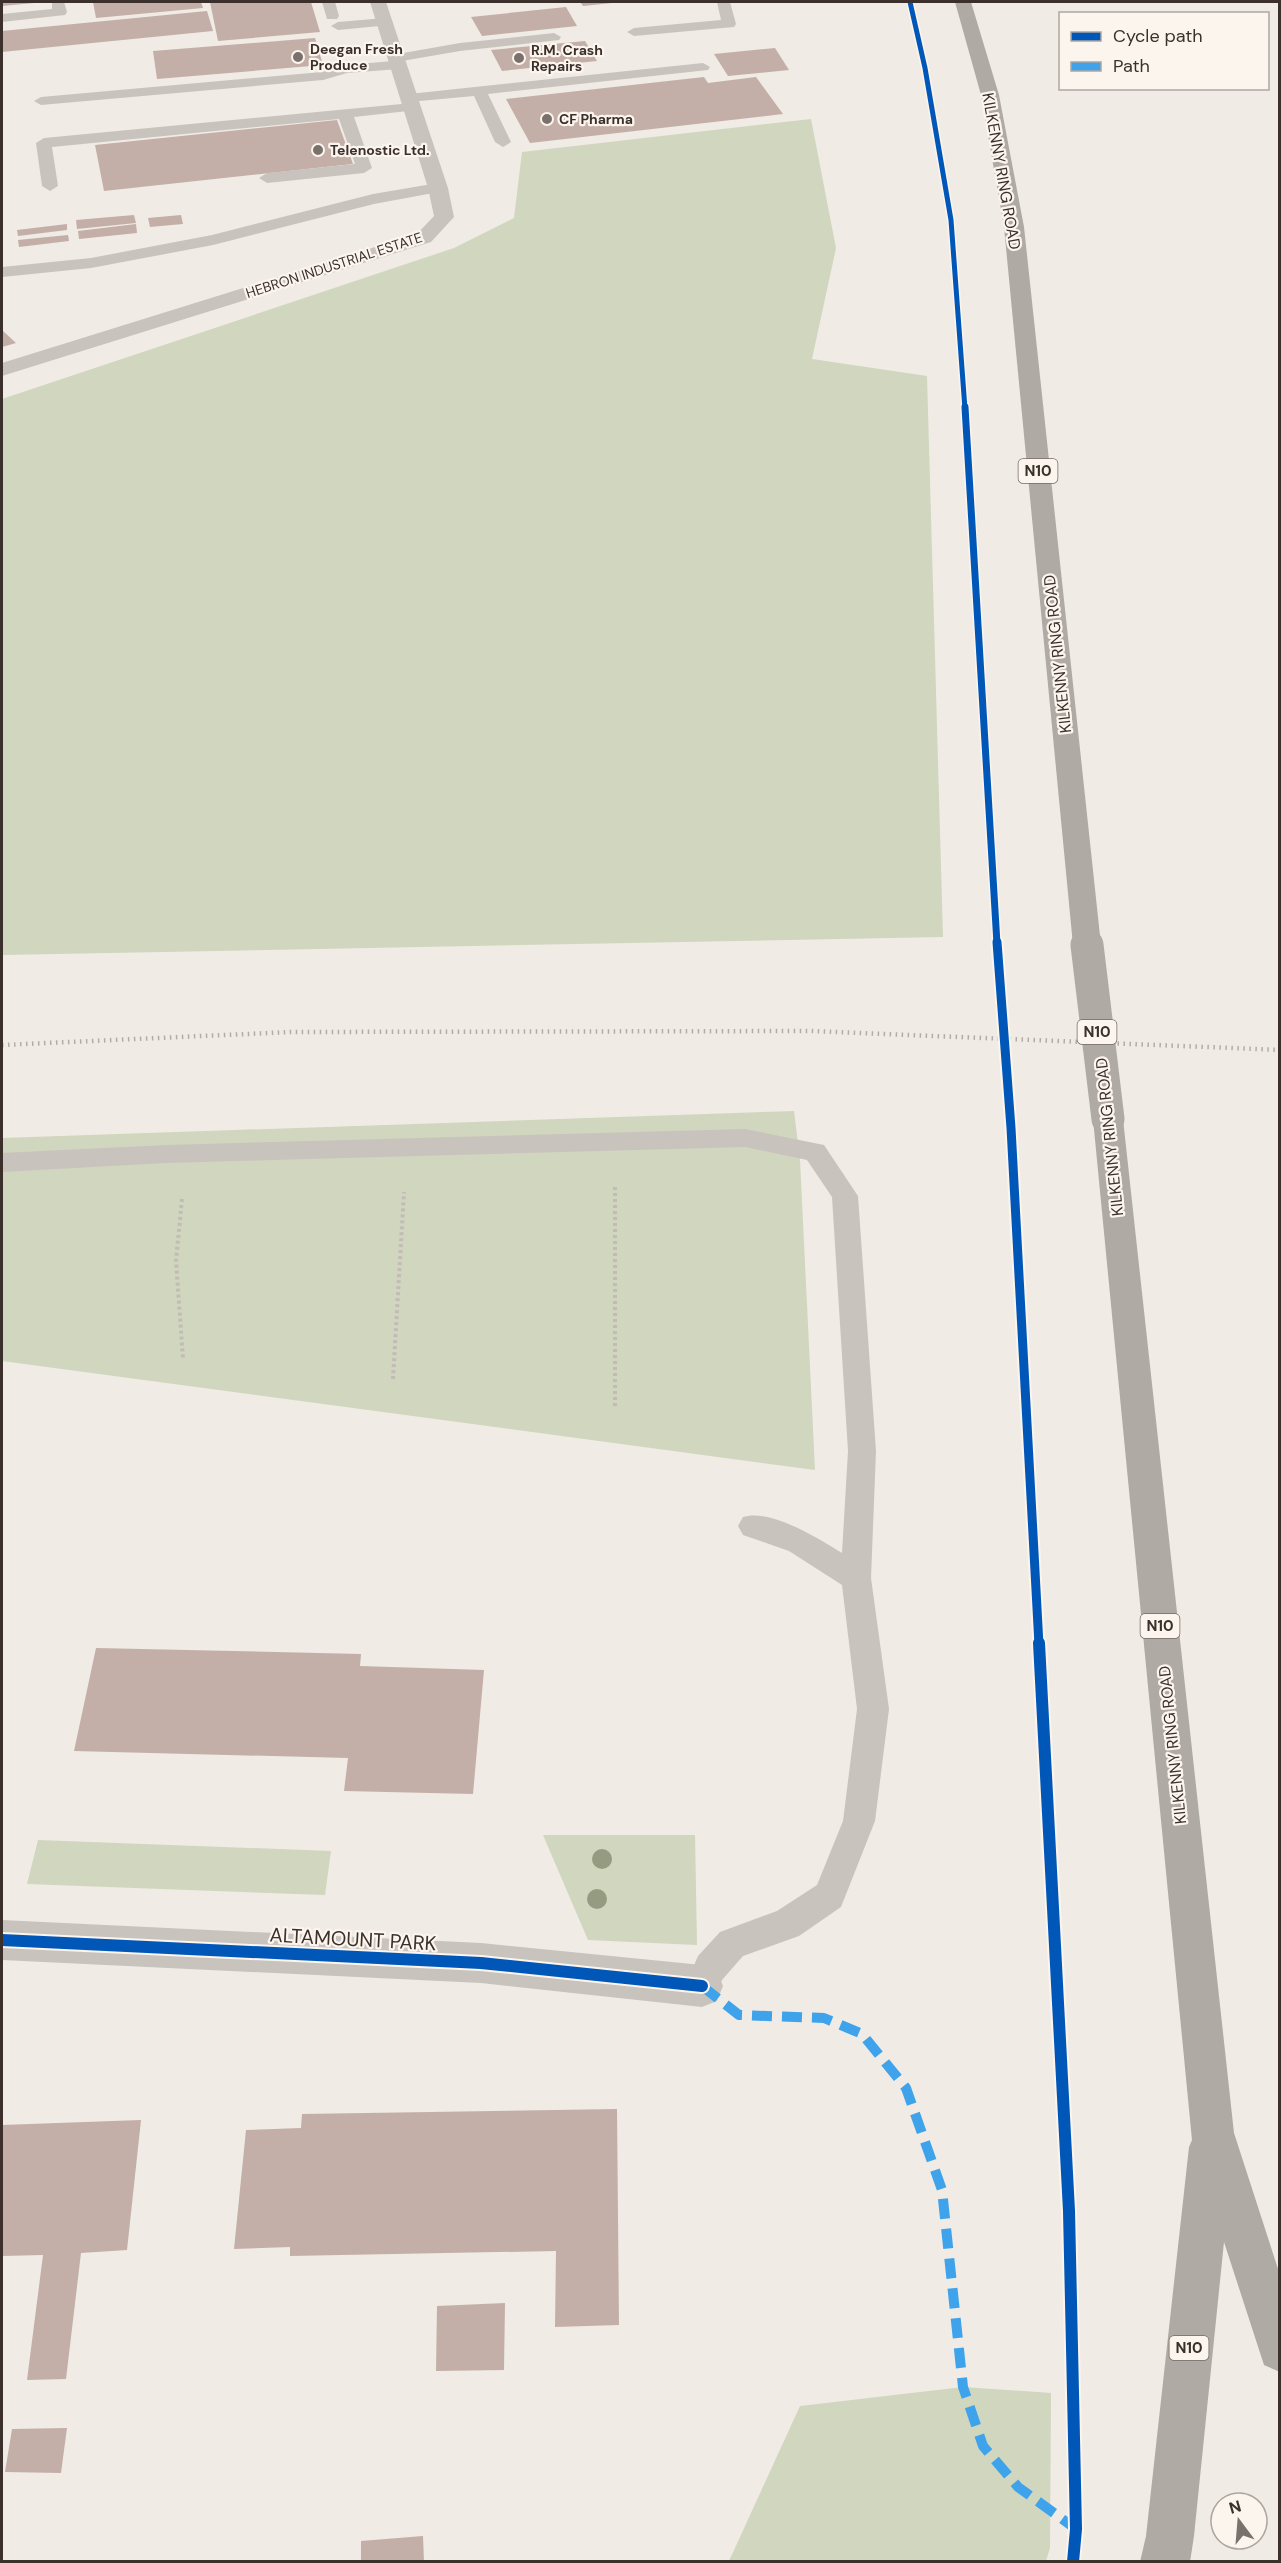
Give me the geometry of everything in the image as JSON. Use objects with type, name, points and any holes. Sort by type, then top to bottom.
[{"type":"highway","name":"KILKENNY RING ROAD","points":[[963,2],[990,95],[1014,227],[1212,2133],[1280,2349]]},
{"type":"highway","name":"KILKENNY RING ROAD","points":[[1164,2562],[1170,2536],[1212,2133]]},
{"type":"street","name":"HEBRON INDUSTRIAL ESTATE","points":[[2,370],[424,238],[444,217],[438,188],[378,2]]},
{"type":"street","name":"ALTAMOUNT PARK","points":[[2,1940],[481,1963],[702,1986]]},
{"type":"lane","points":[[2,18],[60,12],[58,2]]},
{"type":"lane","points":[[329,2],[335,21],[385,22]]},
{"type":"lane","points":[[634,32],[729,24],[723,2]]},
{"type":"lane","points":[[41,101],[323,76],[346,64],[398,62],[460,47],[554,37]]},
{"type":"lane","points":[[50,186],[44,142],[345,113],[479,91],[703,67]]},
{"type":"lane","points":[[479,91],[503,142]]},
{"type":"lane","points":[[267,178],[364,168],[345,113]]},
{"type":"lane","points":[[2,272],[91,263],[213,240],[373,199],[438,188]]},
{"type":"lane","points":[[2,1162],[186,1153],[745,1138],[815,1152],[844,1196],[862,1451],[856,1578],[873,1709],[859,1821],[829,1896],[787,1924],[732,1944],[710,1968],[702,1986]]},
{"type":"lane","points":[[753,1526],[799,1541],[856,1578]]},
{"type":"path","points":[[615,1141],[615,1406]]},
{"type":"path","points":[[393,1378],[407,1147]]},
{"type":"path","points":[[183,1359],[176,1261],[186,1153]]},
{"type":"green space","points":[[811,119],[836,248],[812,359],[927,376],[943,937],[2,955],[2,399],[454,248],[514,218],[522,152]]},
{"type":"green space","points":[[794,1111],[800,1160],[815,1470],[2,1361],[2,1138]]},
{"type":"green space","points":[[543,1835],[695,1835],[697,1945],[588,1940]]},
{"type":"green space","points":[[38,1840],[331,1851],[325,1895],[27,1884]]},
{"type":"green space","points":[[963,2387],[1051,2393],[1050,2548],[1046,2561],[729,2561],[800,2406]]},
{"type":"building","points":[[2,2],[34,2],[34,3],[2,6]]},
{"type":"building","points":[[93,2],[201,2],[203,8],[96,18]]},
{"type":"building","points":[[210,2],[311,2],[320,32],[218,41]]},
{"type":"building","points":[[580,2],[612,2],[612,3],[583,6]]},
{"type":"building","points":[[566,7],[577,26],[482,36],[471,17]]},
{"type":"building","points":[[207,11],[213,31],[2,52],[2,31]]},
{"type":"building","points":[[315,38],[323,65],[157,79],[153,51]]},
{"type":"building","points":[[585,41],[597,61],[502,71],[491,50]]},
{"type":"building","points":[[775,48],[789,70],[728,76],[714,54]]},
{"type":"building","points":[[704,77],[708,83],[756,77],[783,114],[530,143],[506,99]]},
{"type":"building","points":[[337,120],[353,164],[104,191],[95,145]]},
{"type":"building","points":[[134,215],[136,223],[77,229],[76,220]]},
{"type":"building","points":[[181,215],[183,224],[150,227],[148,218]]},
{"type":"building","points":[[67,224],[67,230],[18,236],[17,230]]},
{"type":"building","points":[[136,224],[137,233],[79,239],[78,231]]},
{"type":"building","points":[[68,235],[69,241],[19,247],[18,240]]},
{"type":"building","points":[[2,330],[16,343],[2,347]]},
{"type":"building","points":[[96,1648],[361,1654],[360,1666],[484,1670],[473,1794],[344,1791],[348,1758],[74,1751]]},
{"type":"building","points":[[617,2109],[619,2325],[555,2327],[556,2251],[290,2256],[290,2247],[234,2249],[246,2130],[301,2128],[302,2114]]},
{"type":"building","points":[[141,2120],[127,2250],[81,2253],[66,2379],[27,2380],[43,2255],[2,2256],[2,2125]]},
{"type":"building","points":[[505,2303],[504,2370],[436,2371],[437,2306]]},
{"type":"building","points":[[67,2428],[61,2473],[5,2472],[12,2429]]},
{"type":"building","points":[[423,2536],[424,2562],[361,2562],[361,2541]]},
{"type":"railway","points":[[2,1045],[291,1032],[811,1031],[1280,1050]]},
{"type":"marked path","points":[[702,1986],[739,2015],[824,2018],[862,2034],[906,2088],[942,2190],[963,2387],[983,2446],[1018,2487],[1076,2529]]},
{"type":"cycle path","points":[[910,2],[925,68],[951,220],[969,456],[996,931],[1011,1128],[1069,2211],[1076,2529],[1073,2562]]},
{"type":"cycle path","points":[[2,1940],[481,1963],[702,1986]]},
{"type":"place","name":"Deegan Fresh Produce","points":[[298,57]]},
{"type":"place","name":"R.M. Crash Repairs","points":[[519,58]]},
{"type":"place","name":"CF Pharma","points":[[547,119]]},
{"type":"place","name":"Telenostic Ltd.","points":[[318,150]]}]
